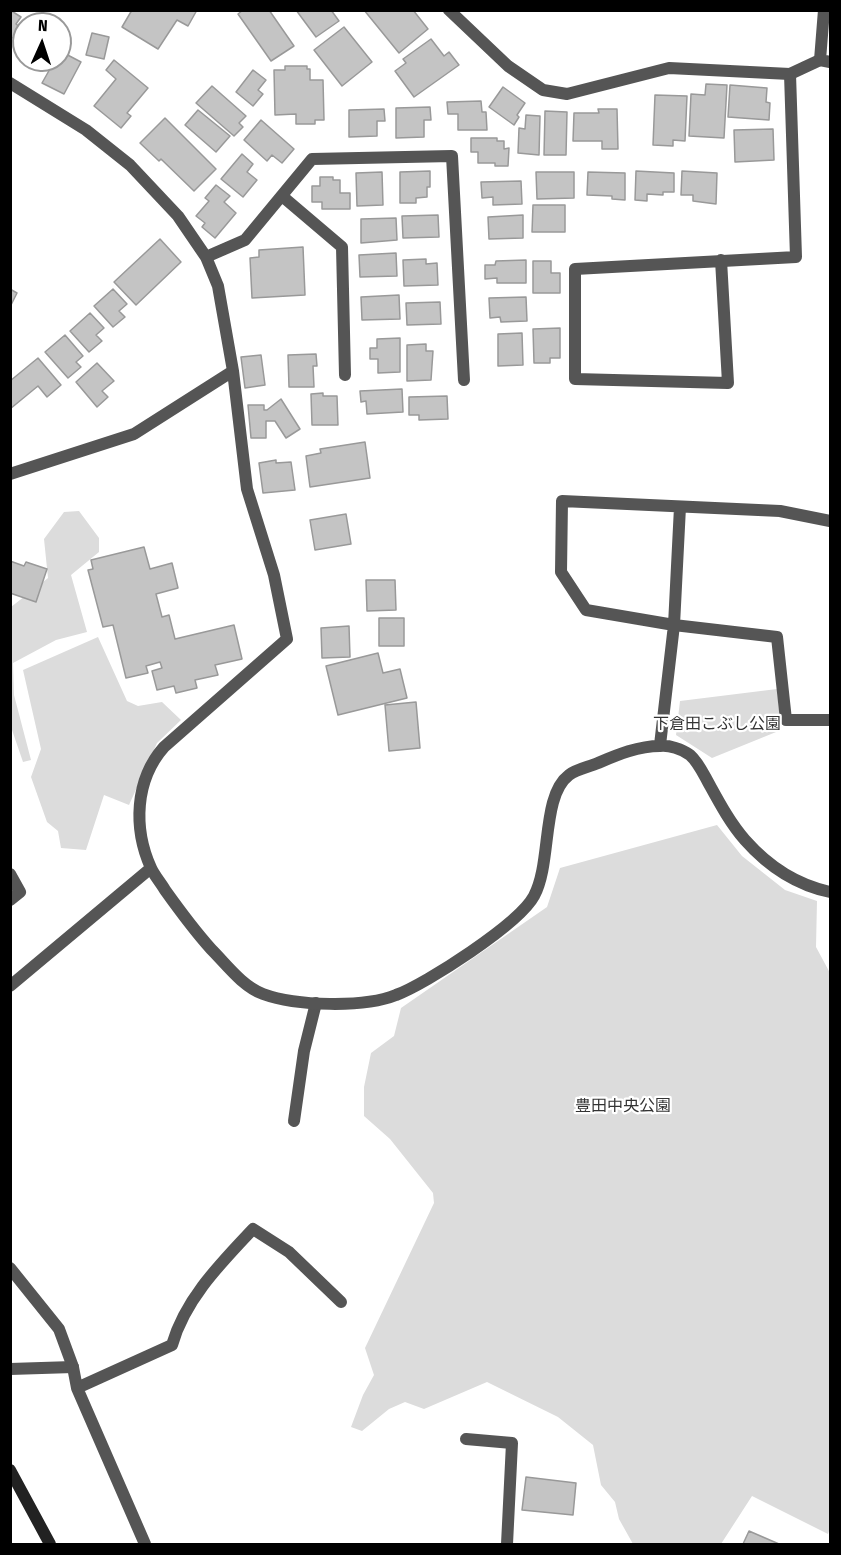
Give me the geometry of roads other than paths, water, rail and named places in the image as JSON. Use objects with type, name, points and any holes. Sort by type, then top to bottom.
[{"type":"main road","points":[[10,1470],[50,1545]]},
{"type":"street","points":[[449,10],[508,66],[543,90],[567,94],[669,69],[790,74],[825,61],[824,10]]},
{"type":"street","points":[[721,260],[728,382],[575,379],[575,269],[721,260],[795,257],[790,74]]},
{"type":"street","points":[[10,82],[86,130],[130,165],[178,216],[206,257],[218,286],[233,370],[247,489],[274,575],[287,639],[155,757],[142,788],[139,828],[151,868],[190,925],[238,978],[263,994],[316,1003],[339,1004],[395,996],[456,962],[507,924],[533,898],[545,868],[553,800],[563,780],[571,774],[627,752],[660,745],[675,748],[690,755],[733,824],[765,860],[796,880],[831,892]]},
{"type":"street","points":[[206,257],[245,240],[312,159],[452,156],[464,380]]},
{"type":"street","points":[[282,196],[342,247],[345,375]]},
{"type":"street","points":[[10,474],[134,434],[233,370]]},
{"type":"street","points":[[831,520],[780,512],[562,501],[561,572],[586,610],[674,625],[777,637],[786,720],[831,720]]},
{"type":"street","points":[[660,745],[674,625],[680,507]]},
{"type":"street","points":[[10,986],[151,868]]},
{"type":"street","points":[[10,874],[20,892],[10,900]]},
{"type":"street","points":[[294,1120],[304,1051],[316,1003]]},
{"type":"street","points":[[77,1388],[172,1345],[178,1325],[212,1273],[253,1229],[289,1252],[341,1302]]},
{"type":"street","points":[[10,1268],[59,1329],[73,1367],[77,1388],[145,1545]]},
{"type":"street","points":[[10,1369],[73,1367]]},
{"type":"street","points":[[466,1439],[512,1443],[507,1545]]},
{"type":"park label","name":"下倉田こぶし公園","points":[[717,725]]},
{"type":"park label","name":"豊田中央公園","points":[[623,1107]]}]
